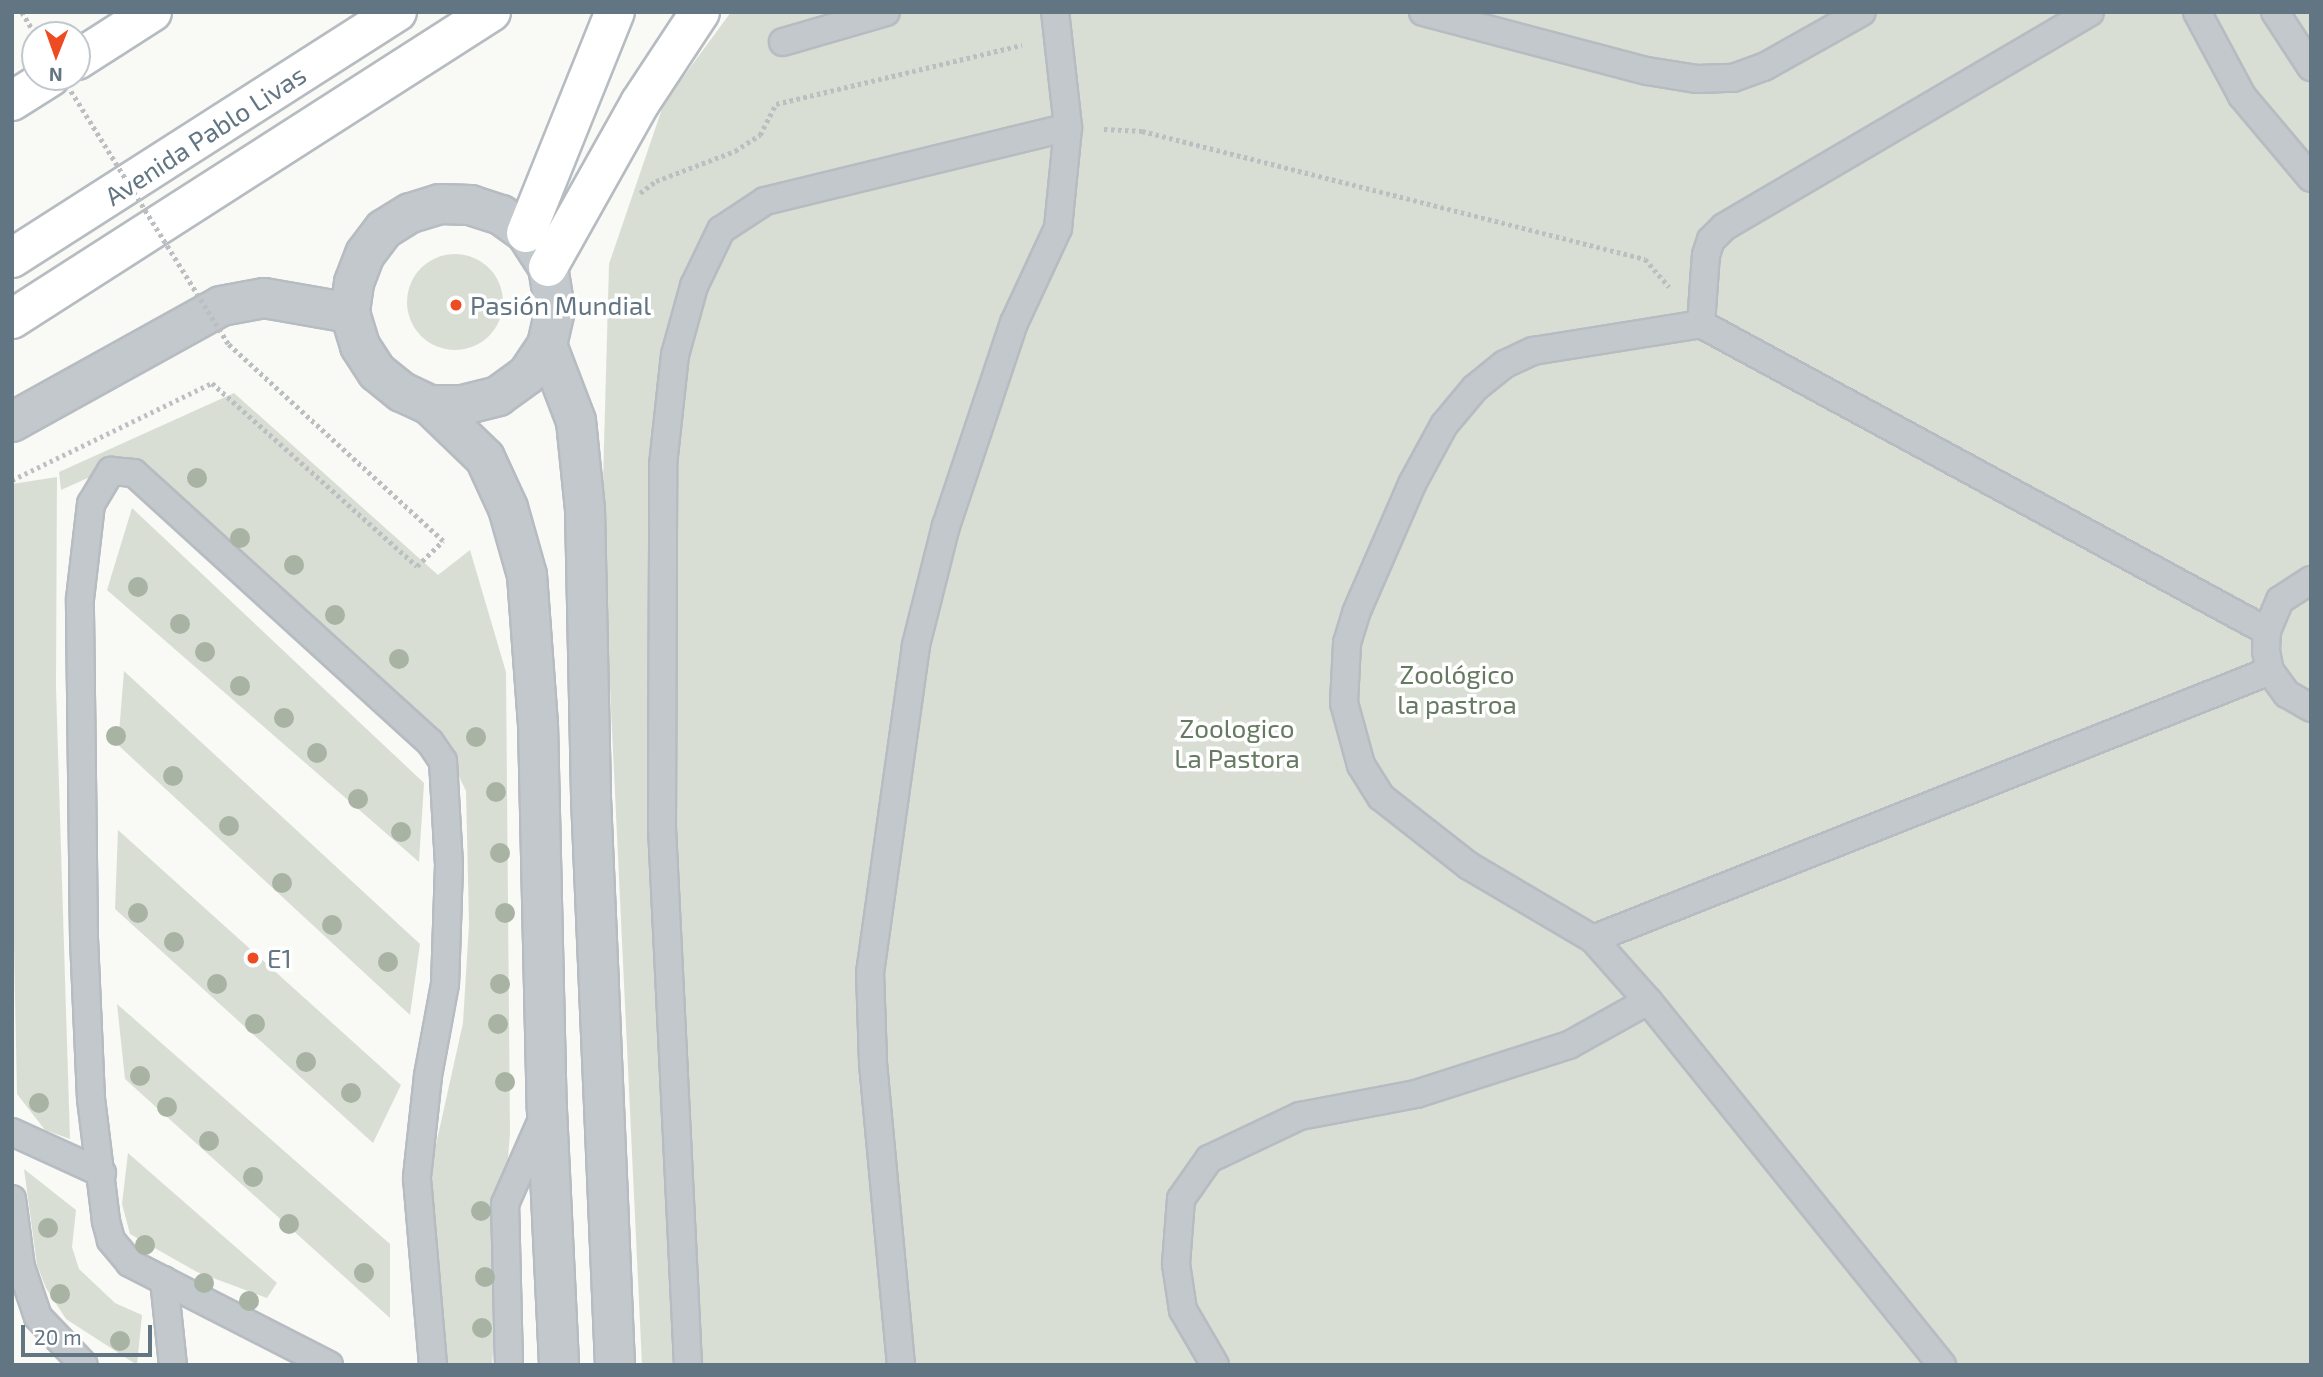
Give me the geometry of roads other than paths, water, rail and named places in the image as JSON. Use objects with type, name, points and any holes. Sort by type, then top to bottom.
[{"type":"main road","points":[[91,51],[152,12]]},
{"type":"main road","name":"Avenida Pablo Livas","points":[[12,258],[397,12]]},
{"type":"main road","points":[[12,319],[491,12]]},
{"type":"main road","points":[[548,267],[640,103],[700,12]]},
{"type":"main road","points":[[526,233],[612,18]]},
{"type":"main road","points":[[12,101],[28,91]]},
{"type":"street","points":[[430,405],[463,405],[498,396],[527,375],[547,345],[555,310],[548,267],[526,233],[501,215],[471,205],[440,204],[410,213],[384,229],[365,254],[350,313],[360,346],[377,372],[402,392],[430,405],[485,458],[508,508],[527,575],[538,724],[547,1110],[559,1365]]},
{"type":"street","points":[[12,422],[221,306],[264,298],[350,313]]},
{"type":"street","points":[[547,345],[576,421],[585,509],[591,798],[615,1365]]},
{"type":"lane","points":[[783,42],[886,12]]},
{"type":"lane","points":[[1423,12],[1647,71],[1709,79],[1733,78],[1764,67],[1862,12]]},
{"type":"lane","points":[[1701,324],[1706,255],[1712,240],[1724,227],[2090,12]]},
{"type":"lane","points":[[2197,12],[2242,96],[2311,178]]},
{"type":"lane","points":[[2275,12],[2311,67]]},
{"type":"lane","points":[[901,1365],[873,1062],[870,973],[916,645],[946,526],[1010,336],[1058,228],[1068,127],[1057,24]]},
{"type":"lane","points":[[688,1365],[662,828],[663,479],[675,355],[694,286],[721,230],[765,201],[1068,127]]},
{"type":"lane","points":[[1942,1365],[1648,1001],[1593,940],[1469,866],[1381,797],[1361,765],[1344,703],[1347,643],[1412,484],[1444,425],[1475,388],[1505,364],[1533,351],[1701,324],[2267,631]]},
{"type":"lane","points":[[329,1365],[130,1263],[111,1240],[91,1099],[84,939],[80,599],[91,504],[111,471],[126,469],[430,742],[443,761],[449,865],[444,984],[428,1076],[417,1178],[433,1365]]},
{"type":"lane","points":[[2311,580],[2280,600],[2267,631],[2270,671],[2287,694],[2311,708]]},
{"type":"lane","points":[[1593,940],[2270,671]]},
{"type":"lane","points":[[1214,1365],[1183,1310],[1176,1264],[1181,1199],[1209,1159],[1300,1116],[1416,1094],[1569,1045],[1648,1001]]},
{"type":"lane","points":[[509,1365],[505,1205],[547,1110]]},
{"type":"lane","points":[[12,1132],[102,1173]]},
{"type":"lane","points":[[12,1199],[21,1267],[38,1317],[84,1365]]},
{"type":"lane","points":[[164,1280],[173,1365]]},
{"type":"place","name":"Pasión Mundial","points":[[456,305]]},
{"type":"place","name":"E1","points":[[253,958]]},
{"type":"park label","name":"Zoológico la pastroa","points":[[1457,689]]},
{"type":"park label","name":"Zoologico La Pastora","points":[[1237,743]]}]
